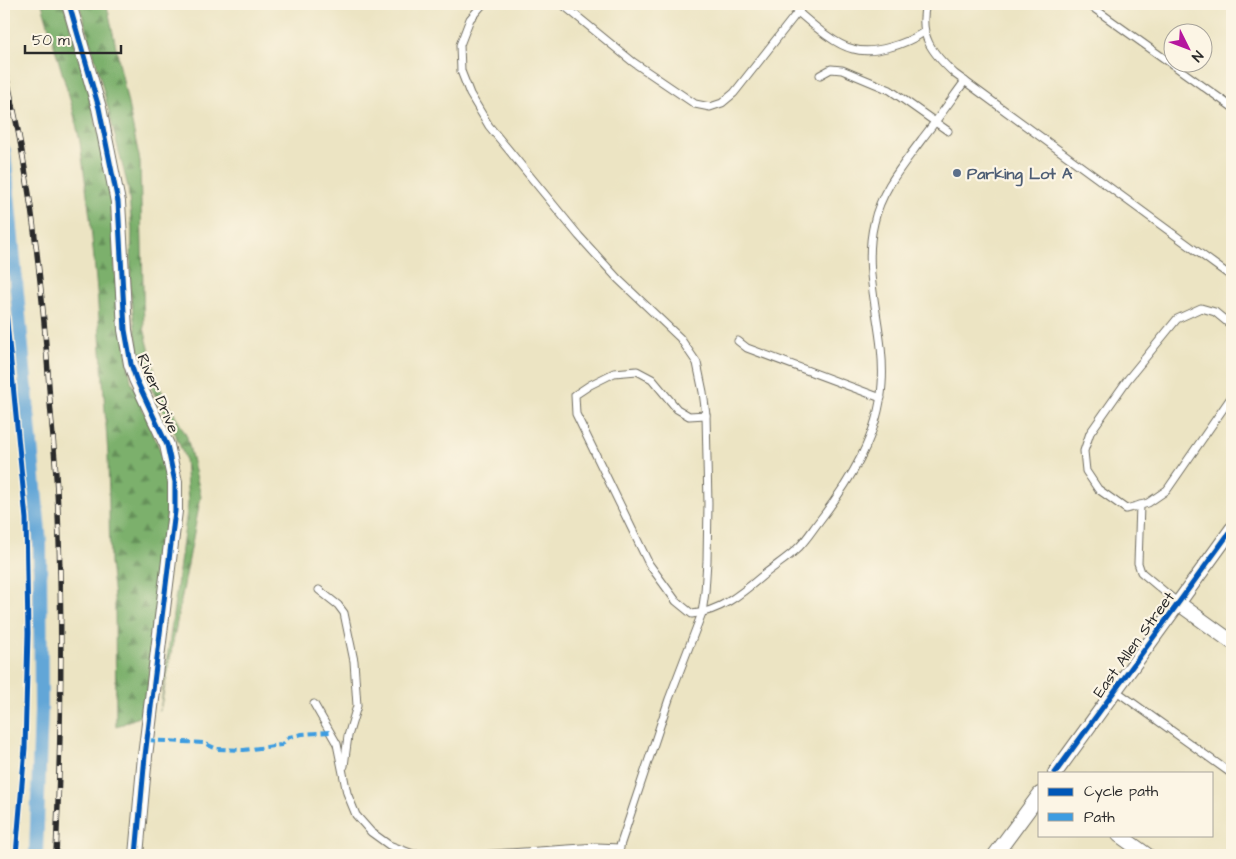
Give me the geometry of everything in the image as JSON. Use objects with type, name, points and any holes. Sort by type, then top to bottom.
[{"type":"street","name":"River Drive","points":[[69,4],[99,108],[118,202],[125,330],[129,356],[142,393],[167,445],[175,482],[175,511],[145,756],[136,855]]},
{"type":"street","name":"East Allen Street","points":[[1056,772],[1232,529]]},
{"type":"street","points":[[1178,603],[1232,642]]},
{"type":"street","points":[[995,855],[1038,797]]},
{"type":"street","points":[[1121,836],[1148,855]]},
{"type":"lane","points":[[478,855],[597,847],[619,852],[670,700],[702,613],[705,592],[707,542],[706,414],[697,363],[680,338],[618,278],[579,236],[489,126],[470,94],[461,71],[460,46],[470,19],[483,4]]},
{"type":"lane","points":[[562,4],[633,62],[694,104],[710,106],[722,103],[734,93],[804,4]]},
{"type":"lane","points":[[926,4],[923,16],[924,32],[942,62],[965,81],[1232,277]]},
{"type":"lane","points":[[1088,4],[1232,107]]},
{"type":"lane","points":[[798,12],[832,38],[854,50],[882,49],[900,44],[924,32]]},
{"type":"lane","points":[[820,75],[831,69],[842,70],[890,90],[948,131]]},
{"type":"lane","points":[[706,414],[689,416],[677,409],[652,379],[637,371],[614,373],[590,385],[576,396],[576,414],[648,564],[676,600],[692,614],[702,613],[735,598],[800,546],[839,495],[856,466],[869,439],[881,398],[882,369],[870,270],[871,234],[878,209],[889,185],[965,81]]},
{"type":"lane","points":[[1231,322],[1215,312],[1201,308],[1177,319],[1128,379],[1090,433],[1084,452],[1086,471],[1098,489],[1126,508],[1148,503],[1167,490],[1232,396]]},
{"type":"lane","points":[[738,342],[747,348],[881,398]]},
{"type":"lane","points":[[1140,504],[1138,563],[1141,572],[1178,603]]},
{"type":"lane","points":[[319,590],[338,605],[344,613],[354,661],[357,706],[348,736],[343,769]]},
{"type":"lane","points":[[1116,690],[1232,774]]},
{"type":"lane","points":[[314,704],[337,744],[347,793],[356,815],[371,832],[389,845],[412,854],[436,855]]},
{"type":"green space","points":[[42,4],[64,4],[87,86],[108,173],[116,281],[131,381],[160,450],[167,477],[167,516],[145,714],[116,727],[115,606],[110,563],[108,455],[90,217],[80,142],[73,110]]},
{"type":"green space","points":[[79,4],[106,4],[109,14],[140,161],[144,328],[158,384],[187,437],[201,496],[160,711],[188,504],[185,458],[171,424],[146,379],[137,342],[130,289],[132,230],[128,187],[96,61]]},
{"type":"waterway","points":[[4,151],[40,543],[41,710],[36,855]]},
{"type":"railway","points":[[4,67],[29,191],[44,318],[57,485],[61,641],[56,855]]},
{"type":"marked path","points":[[147,740],[204,743],[217,749],[244,750],[281,745],[289,737],[302,734],[330,732]]},
{"type":"cycle path","points":[[69,4],[99,108],[118,202],[125,330],[131,364],[136,379],[167,445],[175,482],[175,511],[145,756],[136,855]]},
{"type":"cycle path","points":[[4,291],[26,519],[28,633],[25,748],[16,855]]},
{"type":"cycle path","points":[[1056,772],[1232,529]]},
{"type":"place","name":"Parking Lot A","points":[[957,173]]}]
